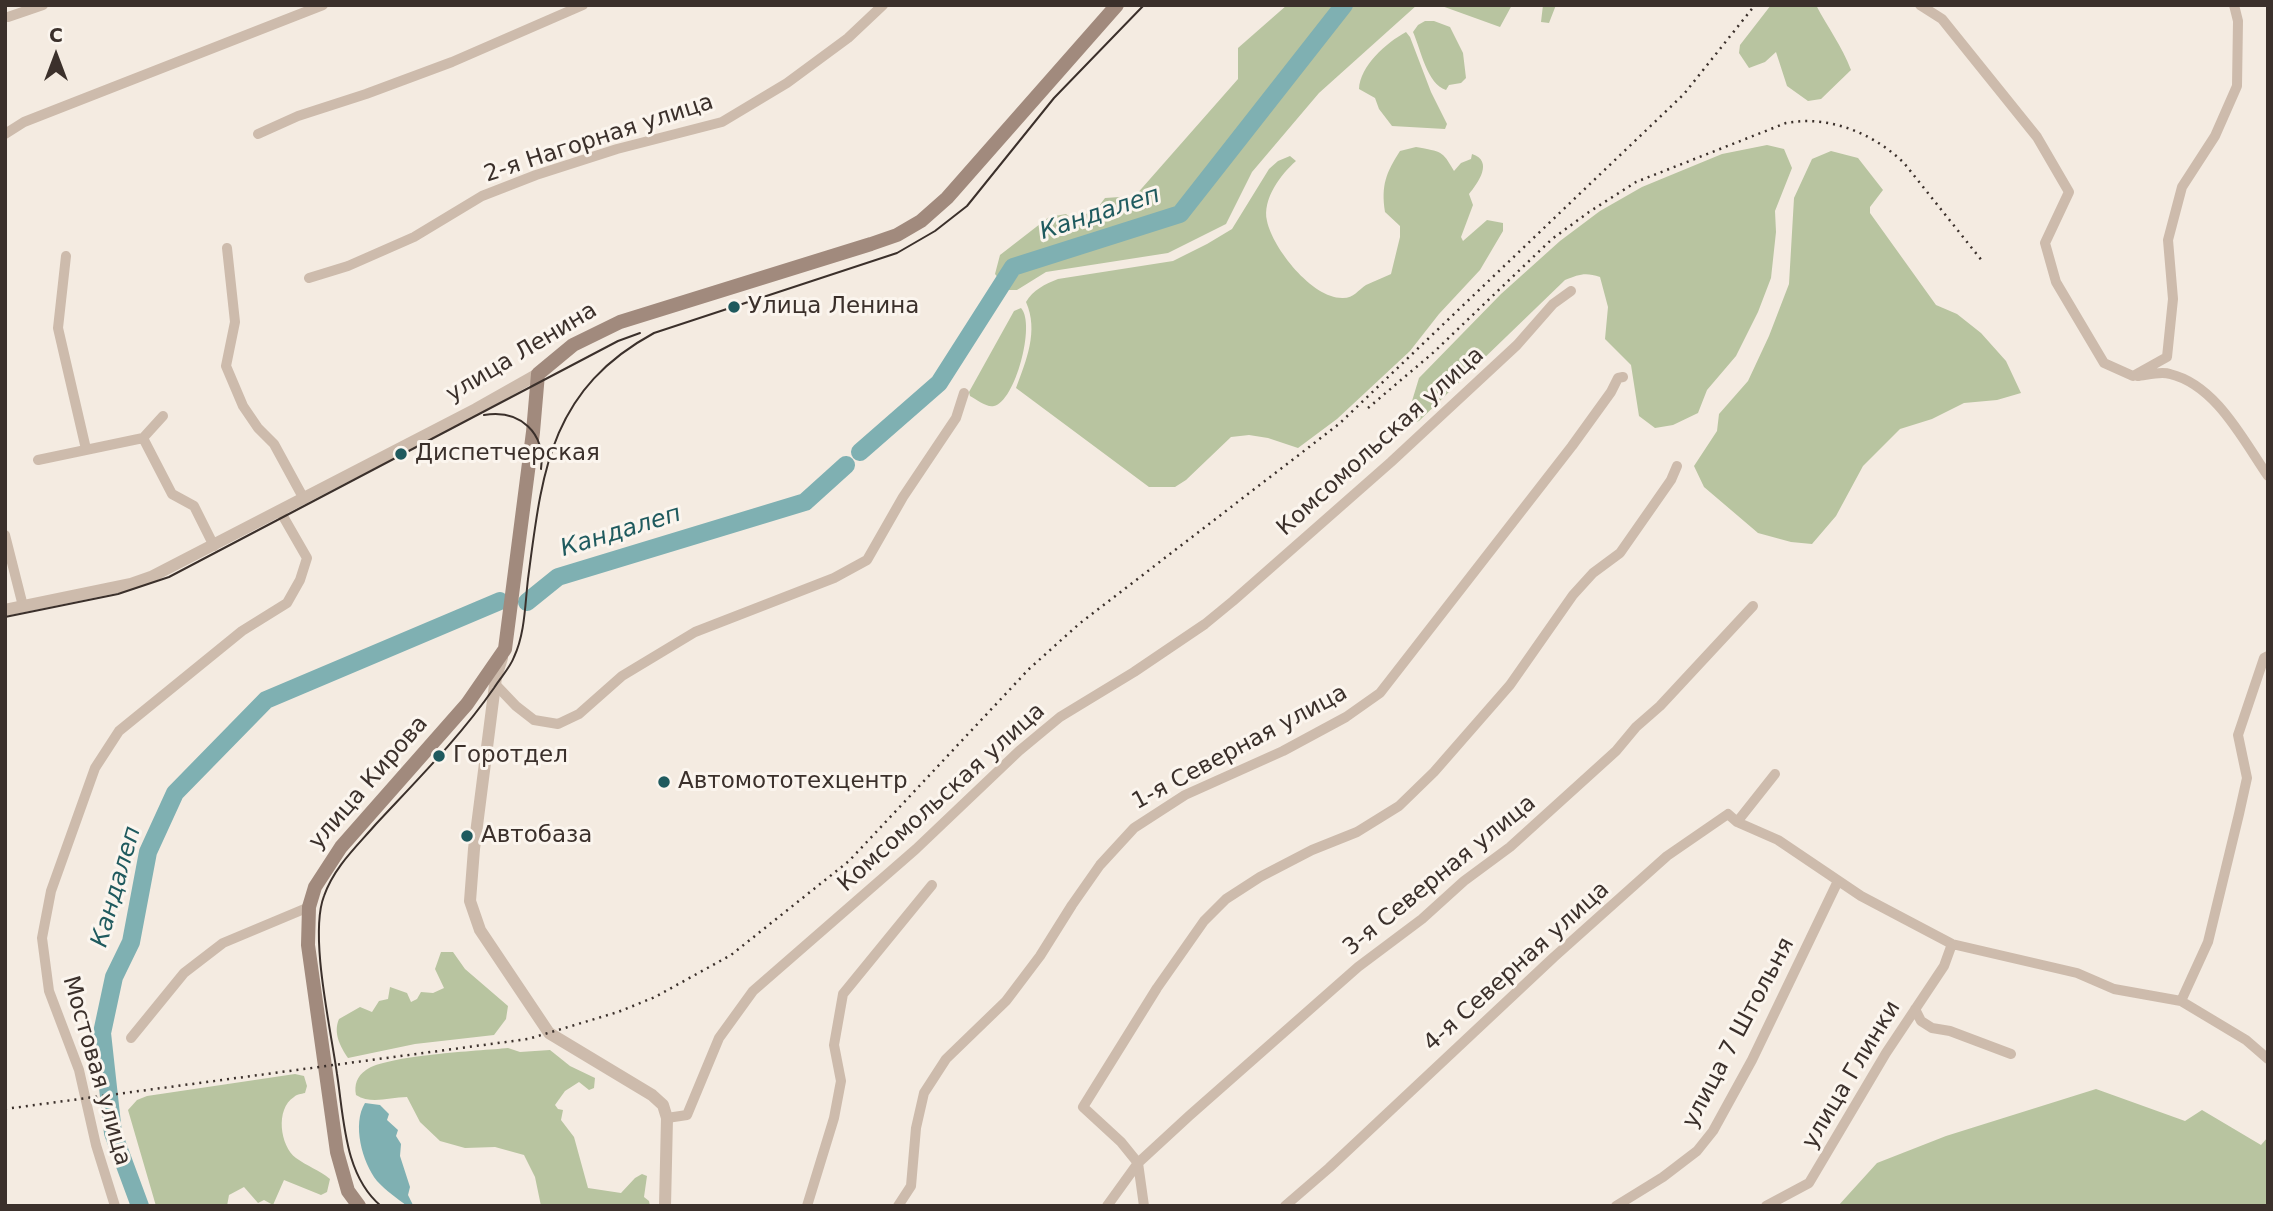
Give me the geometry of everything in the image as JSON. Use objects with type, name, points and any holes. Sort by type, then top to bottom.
[{"type":"main road","name":"улица Ленина","points":[[538,374],[573,345],[620,322],[871,244],[921,221],[976,167],[1117,5]]},
{"type":"main road","name":"улица Кирова","points":[[359,1206],[348,1191],[337,1152],[308,945],[309,907],[315,887],[341,847],[467,704],[505,649],[538,374]]},
{"type":"street","points":[[8,17],[43,5]]},
{"type":"street","points":[[5,134],[24,122],[323,5]]},
{"type":"street","points":[[258,134],[298,116],[452,62],[583,5]]},
{"type":"street","name":"2-я Нагорная улица","points":[[309,278],[348,266],[414,237],[482,196],[536,175],[617,149],[722,122],[788,83],[848,38],[883,5]]},
{"type":"street","points":[[1920,5],[1942,19],[2037,137],[2069,192],[2045,243],[2056,282],[2104,363],[2133,376],[2169,373],[2201,388],[2230,421],[2268,476]]},
{"type":"street","points":[[2133,376],[2167,357],[2173,299],[2168,240],[2182,187],[2215,136],[2237,86],[2238,21],[2234,5]]},
{"type":"street","points":[[227,248],[235,322],[226,366],[243,406],[258,428],[274,444],[304,499]]},
{"type":"street","points":[[65,256],[58,328],[86,449]]},
{"type":"street","name":"Комсомольская улица","points":[[667,1118],[687,1115],[719,1038],[753,991],[916,849],[1019,751],[1060,717],[1134,673],[1205,624],[1233,601],[1391,462],[1517,345],[1553,304],[1571,291]]},
{"type":"street","name":"улица Ленина","points":[[5,610],[131,584],[161,573],[476,410],[538,374]]},
{"type":"street","name":"1-я Северная улица","points":[[898,1206],[911,1186],[916,1128],[924,1093],[946,1059],[1006,1001],[1040,956],[1100,865],[1134,828],[1185,795],[1283,751],[1335,723],[1380,693],[1573,446],[1618,378],[1623,377]]},
{"type":"street","points":[[495,684],[534,720],[558,724],[579,714],[621,677],[695,632],[834,578],[867,560],[904,497],[956,418],[964,393]]},
{"type":"street","points":[[38,460],[143,438],[163,416]]},
{"type":"street","points":[[143,438],[172,494],[194,506],[214,546]]},
{"type":"street","points":[[1144,1206],[1138,1163],[1121,1142],[1083,1107],[1157,988],[1204,921],[1226,899],[1260,877],[1312,850],[1357,832],[1399,806],[1434,772],[1510,685],[1573,595],[1593,573],[1620,553],[1671,480],[1676,466]]},
{"type":"street","name":"Мостовая улица","points":[[116,1206],[96,1145],[79,1070],[49,991],[42,938],[51,891],[95,768],[119,731],[242,631],[287,603],[300,580],[307,558],[280,512]]},
{"type":"street","points":[[5,535],[23,606]]},
{"type":"street","name":"3-я Северная улица","points":[[1107,1206],[1138,1163],[1189,1116],[1358,967],[1510,847],[1616,751],[1636,726],[1660,706],[1753,606]]},
{"type":"street","name":"улица Кирова","points":[[505,649],[495,684],[474,849],[470,901],[480,930],[549,1033],[652,1095],[663,1105],[667,1118]]},
{"type":"street","points":[[2180,1001],[2208,942],[2247,778],[2238,735],[2264,658],[2268,656]]},
{"type":"street","points":[[1775,774],[1737,822],[1778,840],[1838,881],[1952,944],[2077,973],[2114,989],[2180,1001],[2246,1040],[2268,1059]]},
{"type":"street","name":"4-я Северная улица","points":[[1285,1206],[1667,856],[1728,814],[1737,822]]},
{"type":"street","name":"улица 7 Штольня","points":[[1616,1206],[1697,1151],[1713,1131],[1752,1060],[1838,881]]},
{"type":"street","points":[[807,1206],[834,1118],[841,1081],[834,1045],[843,994],[932,885]]},
{"type":"street","points":[[131,1038],[184,973],[223,943],[309,907]]},
{"type":"street","name":"улица Глинки","points":[[1766,1206],[1809,1183],[1886,1053],[1944,966],[1952,944]]},
{"type":"street","points":[[1914,1009],[1921,1021],[1932,1028],[1950,1031],[2011,1054]]},
{"type":"street","points":[[665,1206],[667,1118]]},
{"type":"green space","points":[[1287,5],[1417,5],[1319,93],[1252,172],[1226,224],[1168,253],[1046,272],[1017,290],[1008,290],[995,274],[1000,255],[1049,217],[1066,214],[1075,221],[1099,206],[1105,198],[1135,196],[1238,79],[1238,48]]},
{"type":"green space","points":[[1439,5],[1512,5],[1500,27]]},
{"type":"green space","points":[[1543,5],[1556,5],[1549,23],[1541,22]]},
{"type":"green space","points":[[1771,5],[1816,5],[1843,53],[1851,70],[1821,99],[1808,101],[1787,86],[1776,52],[1765,62],[1749,68],[1739,53],[1740,45]]},
{"type":"green space","points":[[1425,21],[1434,21],[1450,27],[1463,53],[1466,78],[1461,83],[1449,85],[1446,90],[1439,87],[1429,74],[1413,32]]},
{"type":"green space","points":[[1406,32],[1447,124],[1445,129],[1392,126],[1379,109],[1375,98],[1359,89],[1360,80],[1375,56]]},
{"type":"green space","points":[[1767,145],[1784,149],[1792,168],[1775,211],[1776,232],[1771,278],[1736,356],[1707,390],[1698,413],[1673,425],[1655,428],[1639,416],[1631,365],[1605,339],[1608,307],[1600,277],[1586,274],[1565,280],[1419,421],[1407,425],[1405,413],[1419,378],[1501,294],[1560,241],[1600,211],[1642,187],[1722,154]]},
{"type":"green space","points":[[1416,147],[1440,153],[1454,171],[1461,163],[1471,159],[1472,154],[1479,157],[1482,173],[1469,194],[1473,205],[1461,237],[1463,241],[1487,220],[1503,223],[1503,231],[1480,270],[1439,314],[1410,351],[1337,419],[1298,448],[1268,438],[1249,435],[1231,437],[1186,480],[1175,487],[1149,487],[1016,388],[1030,346],[1030,313],[1026,302],[1036,291],[1058,279],[1173,261],[1207,244],[1232,229],[1269,169],[1290,156],[1296,161],[1274,188],[1266,213],[1277,245],[1296,270],[1319,290],[1343,298],[1350,297],[1366,285],[1391,274],[1400,226],[1385,212],[1384,187],[1400,151]]},
{"type":"green space","points":[[1831,151],[1858,158],[1883,190],[1870,207],[1870,213],[1936,305],[1957,314],[1981,333],[2006,361],[2021,393],[1997,400],[1964,403],[1932,419],[1900,429],[1863,466],[1836,516],[1812,544],[1791,542],[1758,533],[1704,487],[1694,466],[1717,431],[1719,414],[1748,381],[1769,336],[1789,284],[1794,198],[1812,159]]},
{"type":"green space","points":[[1021,308],[1025,317],[1025,345],[1016,377],[1002,401],[988,406],[970,396],[969,392],[1014,311]]},
{"type":"green space","points":[[441,952],[453,952],[465,969],[508,1006],[506,1019],[494,1035],[415,1044],[348,1058],[337,1034],[339,1019],[360,1007],[372,1012],[379,1001],[388,999],[390,987],[407,993],[411,1002],[417,999],[421,992],[433,993],[444,988],[435,969]]},
{"type":"green space","points":[[508,1048],[520,1052],[550,1050],[570,1066],[595,1078],[594,1088],[589,1090],[579,1082],[565,1091],[555,1105],[563,1110],[561,1120],[574,1137],[588,1188],[621,1193],[642,1174],[647,1176],[644,1197],[650,1206],[541,1206],[535,1177],[524,1155],[495,1147],[465,1148],[440,1141],[420,1122],[407,1097],[368,1100],[356,1095],[358,1078],[363,1072],[377,1065],[412,1057]]},
{"type":"green space","points":[[295,1074],[304,1076],[307,1086],[305,1093],[295,1096],[284,1110],[283,1137],[296,1158],[330,1179],[327,1192],[321,1195],[284,1180],[273,1205],[264,1200],[258,1203],[244,1187],[229,1195],[227,1206],[156,1206],[128,1110],[137,1100],[147,1096]]},
{"type":"green space","points":[[2096,1089],[2185,1121],[2202,1110],[2261,1145],[2268,1137],[2268,1206],[1838,1206],[1877,1163],[1946,1136]]},
{"type":"water","points":[[365,1103],[380,1105],[389,1114],[387,1120],[398,1130],[396,1136],[401,1144],[400,1156],[410,1187],[408,1195],[413,1205],[407,1206],[384,1188],[367,1164],[359,1132],[359,1121]]},
{"type":"waterway","name":"Кандалеп","points":[[860,452],[939,383],[1013,267],[1180,214],[1344,5]]},
{"type":"waterway","name":"Кандалеп","points":[[527,602],[558,577],[805,502],[846,465]]},
{"type":"waterway","name":"Кандалеп","points":[[140,1206],[113,1133],[102,1033],[114,977],[131,942],[148,852],[175,793],[266,700],[500,601]]},
{"type":"tram line","points":[[381,1206],[360,1178],[344,1127],[320,958],[320,913],[324,896],[328,885],[347,857],[453,741],[512,661],[522,629],[533,540],[546,470],[557,438],[572,408],[592,381],[619,356],[654,333],[897,253],[935,231],[967,206],[1054,98],[1144,5]]},
{"type":"tram line","points":[[5,617],[118,594],[169,577],[618,341],[640,333]]},
{"type":"tram line","points":[[484,415],[509,416],[528,426],[539,445],[541,469]]},
{"type":"railway","points":[[5,1109],[528,1039],[618,1012],[655,997],[731,955],[849,861],[1029,669],[1079,624],[1339,424],[1684,94],[1755,5]]},
{"type":"railway","points":[[1368,408],[1434,352],[1552,239],[1589,212],[1636,182],[1786,123],[1802,121],[1834,124],[1864,135],[1892,152],[1904,163],[1983,262]]},
{"type":"place","name":"Улица Ленина","points":[[734,307]]},
{"type":"place","name":"Диспетчерская","points":[[401,454]]},
{"type":"place","name":"Горотдел","points":[[439,756]]},
{"type":"place","name":"Автомототехцентр","points":[[664,782]]},
{"type":"place","name":"Автобаза","points":[[467,836]]}]
